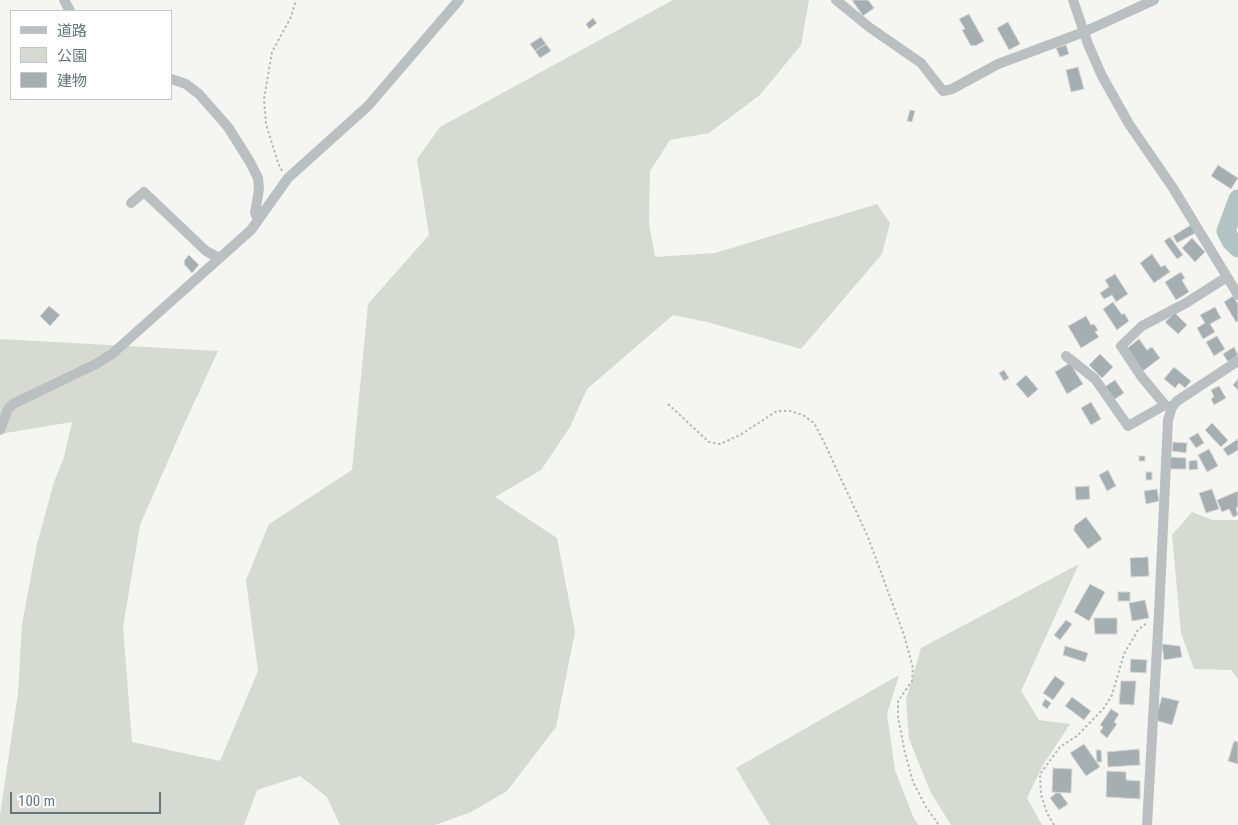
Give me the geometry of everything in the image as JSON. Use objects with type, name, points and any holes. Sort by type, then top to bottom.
[{"type":"street","points":[[0,430],[8,409],[13,404],[96,364],[112,354],[251,230],[288,178],[368,106],[459,0]]},
{"type":"street","points":[[836,0],[869,27],[921,63],[943,91],[952,89],[998,64],[1084,32],[1154,0]]},
{"type":"street","points":[[1073,0],[1102,76],[1129,124],[1173,188],[1238,295]]},
{"type":"street","points":[[172,79],[186,84],[199,94],[228,127],[250,162],[258,178],[259,189],[255,213],[258,220]]},
{"type":"street","points":[[132,202],[144,192],[206,251],[219,258]]},
{"type":"street","points":[[1147,825],[1168,406],[1141,376],[1121,346],[1142,326],[1186,303],[1227,277]]},
{"type":"street","points":[[1066,356],[1095,379],[1128,426],[1177,401],[1238,361]]},
{"type":"path","points":[[288,178],[278,163],[266,124],[264,99],[272,52],[291,17],[296,0]]},
{"type":"path","points":[[668,404],[709,442],[720,444],[740,435],[778,411],[790,411],[803,415],[814,423],[868,538],[904,634],[913,668],[912,681],[898,701],[898,717],[904,753],[913,782],[926,808],[939,825]]},
{"type":"path","points":[[1054,825],[1047,813],[1041,795],[1040,774],[1060,747],[1077,736],[1104,708],[1112,695],[1124,654],[1138,630],[1159,613]]},
{"type":"green space","points":[[673,0],[809,0],[801,45],[760,95],[709,133],[670,140],[650,171],[649,223],[655,257],[715,253],[877,204],[890,223],[882,254],[801,349],[707,322],[673,315],[587,389],[570,427],[541,470],[495,497],[557,538],[575,632],[556,727],[507,791],[471,812],[435,825],[340,825],[327,797],[300,776],[257,790],[244,825],[0,825],[18,693],[22,624],[37,544],[54,482],[64,457],[72,422],[0,434],[0,339],[218,351],[140,525],[123,627],[132,742],[220,761],[258,671],[246,580],[269,524],[352,470],[368,304],[429,235],[417,159],[440,127]]},
{"type":"green space","points":[[1192,512],[1212,520],[1238,520],[1238,679],[1231,670],[1194,669],[1181,633],[1172,535]]},
{"type":"green space","points":[[1079,564],[1021,691],[1039,720],[1070,724],[1043,765],[1027,798],[1042,825],[951,825],[931,793],[909,739],[906,700],[921,648]]},
{"type":"green space","points":[[899,675],[887,714],[895,770],[914,819],[919,825],[770,825],[736,768]]},
{"type":"building","points":[[852,0],[868,0],[874,8],[863,16]]},
{"type":"building","points":[[969,14],[984,41],[975,46],[971,46],[962,30],[965,29],[959,19]]},
{"type":"building","points":[[593,18],[597,23],[589,29],[586,24]]},
{"type":"building","points":[[1008,22],[1020,44],[1009,50],[997,28]]},
{"type":"building","points":[[541,37],[546,44],[535,51],[530,44]]},
{"type":"building","points":[[546,44],[551,51],[540,58],[535,51]]},
{"type":"building","points":[[1066,45],[1069,54],[1060,57],[1056,48]]},
{"type":"building","points":[[1078,67],[1084,89],[1071,92],[1066,70]]},
{"type":"building","points":[[910,110],[915,111],[912,122],[907,121]]},
{"type":"building","points":[[1218,165],[1238,178],[1231,189],[1211,176]]},
{"type":"building","points":[[1191,225],[1195,233],[1177,243],[1173,236]]},
{"type":"building","points":[[1170,237],[1183,255],[1177,259],[1164,241]]},
{"type":"building","points":[[1192,238],[1205,252],[1195,262],[1182,248]]},
{"type":"building","points":[[1152,254],[1161,267],[1165,265],[1170,272],[1154,283],[1140,263]]},
{"type":"building","points":[[189,255],[199,265],[192,273],[184,264]]},
{"type":"building","points":[[1181,272],[1185,278],[1182,280],[1189,292],[1176,300],[1165,282]]},
{"type":"building","points":[[1115,274],[1128,294],[1116,302],[1112,295],[1104,299],[1100,293],[1109,287],[1105,280]]},
{"type":"building","points":[[1233,296],[1238,304],[1238,321],[1236,322],[1224,302]]},
{"type":"building","points":[[1113,302],[1129,321],[1117,330],[1103,309]]},
{"type":"building","points":[[49,306],[60,315],[50,326],[40,316]]},
{"type":"building","points":[[1215,307],[1221,318],[1210,324],[1215,332],[1203,339],[1197,328],[1205,323],[1200,315]]},
{"type":"building","points":[[1175,313],[1187,325],[1178,334],[1165,322]]},
{"type":"building","points":[[1086,316],[1091,325],[1094,324],[1098,330],[1095,332],[1099,337],[1081,348],[1068,326]]},
{"type":"building","points":[[1217,336],[1225,349],[1214,356],[1206,342]]},
{"type":"building","points":[[1139,339],[1147,350],[1152,347],[1160,358],[1143,371],[1126,349]]},
{"type":"building","points":[[1234,347],[1238,355],[1228,362],[1223,354]]},
{"type":"building","points":[[1100,354],[1113,367],[1102,378],[1089,365]]},
{"type":"building","points":[[1070,363],[1083,384],[1067,394],[1055,372]]},
{"type":"building","points":[[1174,367],[1191,381],[1185,388],[1179,383],[1175,388],[1164,379]]},
{"type":"building","points":[[1004,370],[1009,378],[1004,381],[999,373]]},
{"type":"building","points":[[1026,375],[1038,389],[1028,398],[1016,384]]},
{"type":"building","points":[[1238,379],[1238,390],[1233,385]]},
{"type":"building","points":[[1115,380],[1124,393],[1112,401],[1103,388]]},
{"type":"building","points":[[1219,386],[1226,398],[1214,405],[1211,399],[1214,397],[1211,390]]},
{"type":"building","points":[[1091,402],[1101,419],[1091,425],[1081,408]]},
{"type":"building","points":[[1212,423],[1228,440],[1221,447],[1205,430]]},
{"type":"building","points":[[1198,433],[1204,443],[1196,448],[1189,438]]},
{"type":"building","points":[[1238,439],[1238,450],[1228,456],[1223,449]]},
{"type":"building","points":[[1173,442],[1187,443],[1186,453],[1172,451]]},
{"type":"building","points":[[1209,449],[1218,466],[1207,472],[1198,455]]},
{"type":"building","points":[[1139,456],[1145,456],[1145,461],[1139,461]]},
{"type":"building","points":[[1170,457],[1186,458],[1186,469],[1170,469]]},
{"type":"building","points":[[1197,460],[1198,469],[1189,470],[1189,461]]},
{"type":"building","points":[[1108,470],[1116,486],[1107,491],[1099,475]]},
{"type":"building","points":[[1146,472],[1152,472],[1152,480],[1146,480]]},
{"type":"building","points":[[1089,486],[1090,499],[1076,500],[1075,487]]},
{"type":"building","points":[[1157,489],[1159,501],[1146,504],[1144,491]]},
{"type":"building","points":[[1212,489],[1219,509],[1206,513],[1199,493]]},
{"type":"building","points":[[1238,491],[1238,507],[1236,508],[1238,515],[1233,517],[1229,509],[1222,512],[1217,500]]},
{"type":"building","points":[[1086,517],[1102,539],[1088,549],[1073,529],[1075,528],[1074,526]]},
{"type":"building","points":[[1148,557],[1149,576],[1131,577],[1130,558]]},
{"type":"building","points":[[1090,584],[1105,592],[1089,621],[1074,612]]},
{"type":"building","points":[[1118,592],[1130,592],[1130,601],[1118,601]]},
{"type":"building","points":[[1145,600],[1149,618],[1132,621],[1129,603]]},
{"type":"building","points":[[1094,618],[1117,618],[1117,634],[1095,634]]},
{"type":"building","points":[[1066,620],[1072,624],[1060,640],[1054,635]]},
{"type":"building","points":[[1162,644],[1180,646],[1182,657],[1164,660]]},
{"type":"building","points":[[1065,646],[1088,653],[1085,662],[1063,655]]},
{"type":"building","points":[[1131,659],[1147,660],[1146,673],[1130,672]]},
{"type":"building","points":[[1055,676],[1065,683],[1053,700],[1043,693]]},
{"type":"building","points":[[1121,681],[1136,681],[1134,705],[1119,704]]},
{"type":"building","points":[[1072,697],[1091,711],[1084,720],[1065,706]]},
{"type":"building","points":[[1162,697],[1179,701],[1172,725],[1155,720]]},
{"type":"building","points":[[1045,699],[1051,703],[1047,709],[1042,705]]},
{"type":"building","points":[[1111,709],[1119,714],[1114,722],[1117,724],[1107,738],[1100,732],[1103,727],[1100,725]]},
{"type":"building","points":[[1234,741],[1238,742],[1238,764],[1228,761]]},
{"type":"building","points":[[1084,744],[1100,767],[1086,776],[1070,753]]},
{"type":"building","points":[[1139,749],[1140,765],[1108,767],[1107,752]]},
{"type":"building","points":[[1096,750],[1101,750],[1102,762],[1097,762]]},
{"type":"building","points":[[1053,768],[1072,769],[1071,793],[1052,792]]},
{"type":"building","points":[[1107,771],[1126,772],[1126,780],[1140,781],[1140,799],[1106,797]]},
{"type":"building","points":[[1056,793],[1060,793],[1068,804],[1059,810],[1050,798]]},
{"type":"waterway","points":[[1238,199],[1226,231],[1231,241],[1238,248]]}]
